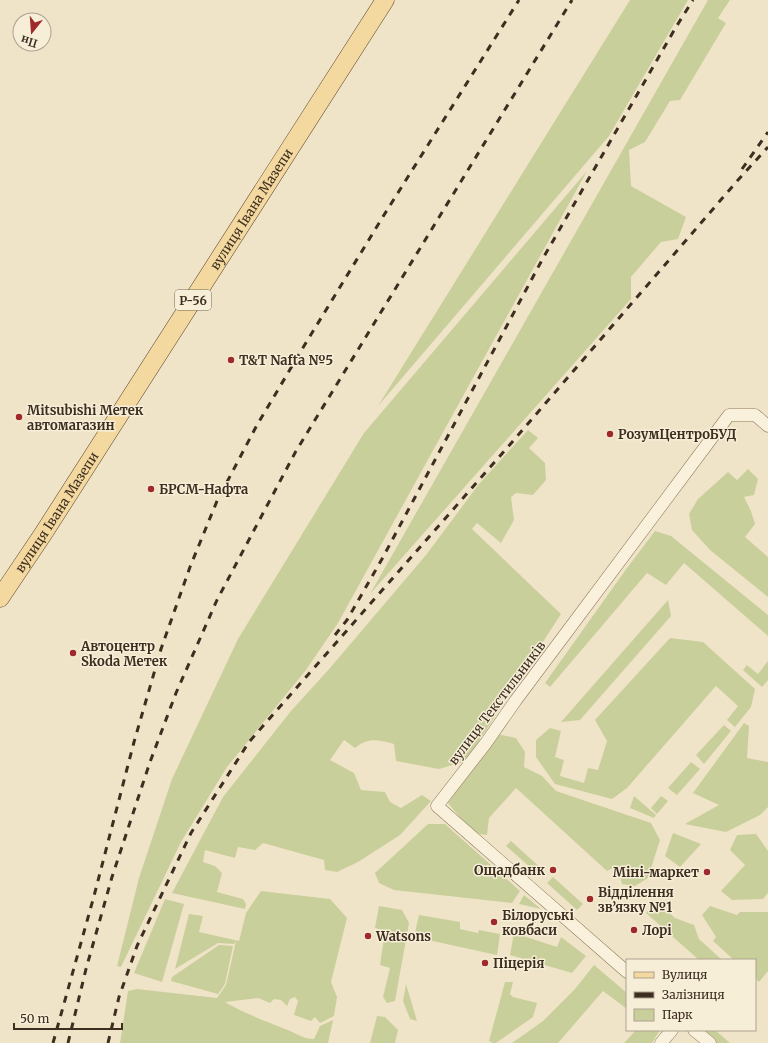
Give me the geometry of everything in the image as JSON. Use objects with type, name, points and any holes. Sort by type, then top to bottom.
[{"type":"main road","name":"вулиця Івана Мазепи","points":[[0,598],[43,534],[385,0]]},
{"type":"street","name":"вулиця Текстильників","points":[[626,971],[437,806],[486,743],[516,700],[730,415],[755,415],[768,426]]},
{"type":"street","points":[[661,1043],[671,1031]]},
{"type":"street","points":[[695,1031],[710,1043]]},
{"type":"green space","points":[[630,0],[688,0],[609,136],[378,406]]},
{"type":"green space","points":[[708,0],[730,0],[718,18],[726,23],[680,100],[670,101],[645,142],[629,150],[631,186],[686,217],[678,239],[661,242],[631,277],[631,299],[370,594]]},
{"type":"green space","points":[[587,171],[338,623],[306,670],[227,767],[181,842],[121,967],[117,966],[139,878],[172,779],[238,639],[364,433]]},
{"type":"green space","points":[[528,430],[538,438],[529,448],[545,463],[546,480],[533,495],[516,493],[511,497],[514,520],[501,543],[477,523],[472,529],[561,614],[466,761],[439,769],[396,761],[394,744],[373,740],[365,742],[355,748],[344,740],[330,760],[354,773],[361,790],[385,792],[390,802],[401,808],[422,795],[431,801],[400,835],[358,862],[337,872],[325,870],[324,860],[263,843],[255,850],[238,847],[235,858],[205,850],[203,862],[215,866],[222,873],[217,892],[243,899],[246,904],[245,909],[172,893],[223,797],[291,711],[330,668],[426,555],[479,484]]},
{"type":"green space","points":[[748,469],[758,479],[754,495],[744,497],[751,511],[755,524],[745,537],[768,557],[768,597],[710,550],[692,530],[689,514],[698,499],[728,472],[737,480]]},
{"type":"green space","points":[[655,531],[671,536],[768,615],[768,636],[684,563],[666,585],[647,573],[550,687],[545,683]]},
{"type":"green space","points":[[668,600],[671,616],[580,720],[561,722]]},
{"type":"green space","points":[[670,638],[703,642],[755,689],[751,707],[735,727],[727,720],[738,706],[716,686],[627,788],[612,799],[555,784],[536,757],[536,740],[550,728],[561,731],[555,757],[564,760],[560,776],[584,783],[588,768],[598,770],[607,741],[595,720]]},
{"type":"green space","points":[[768,661],[768,680],[762,687],[743,670],[747,665],[758,674]]},
{"type":"green space","points":[[744,723],[749,726],[747,758],[768,762],[768,807],[760,815],[726,832],[685,824],[719,805],[693,793]]},
{"type":"green space","points":[[724,725],[731,731],[704,764],[696,755]]},
{"type":"green space","points":[[497,734],[516,738],[525,752],[524,767],[542,776],[556,791],[651,823],[660,840],[648,878],[635,886],[622,884],[617,866],[607,871],[516,788],[489,818],[487,835],[473,833],[448,803]]},
{"type":"green space","points":[[691,762],[700,769],[677,795],[668,788]]},
{"type":"green space","points":[[634,796],[656,815],[654,818],[630,808]]},
{"type":"green space","points":[[661,796],[668,801],[657,814],[651,808]]},
{"type":"green space","points":[[428,824],[445,824],[520,891],[512,903],[394,890],[379,883],[375,873]]},
{"type":"green space","points":[[673,833],[701,844],[680,867],[665,856]]},
{"type":"green space","points":[[756,834],[768,851],[768,893],[763,899],[732,900],[721,891],[745,865],[730,850],[737,835]]},
{"type":"green space","points":[[511,841],[542,869],[538,874],[506,846]]},
{"type":"green space","points":[[553,877],[583,904],[577,910],[547,883]]},
{"type":"green space","points":[[261,891],[330,899],[347,918],[331,982],[337,997],[334,1016],[320,1023],[315,1017],[311,1021],[294,1015],[298,1001],[295,997],[290,999],[287,1006],[281,1000],[274,999],[270,1003],[258,998],[225,1002],[248,1014],[310,1039],[314,1039],[320,1026],[333,1020],[328,1043],[120,1043],[128,991],[137,989],[217,998],[226,985],[236,941],[234,944],[218,943],[175,969],[189,914],[203,916],[199,932],[239,941],[246,913]]},
{"type":"green space","points":[[524,895],[541,909],[519,904]]},
{"type":"green space","points":[[165,899],[184,904],[162,982],[134,973]]},
{"type":"green space","points":[[656,901],[675,918],[694,925],[699,939],[721,959],[698,959],[646,913]]},
{"type":"green space","points":[[379,906],[402,910],[409,923],[395,1001],[387,1003],[383,997],[390,968],[380,965],[385,931],[375,928]]},
{"type":"green space","points":[[710,906],[737,915],[740,912],[768,912],[768,971],[759,982],[756,979],[756,959],[733,959],[713,941],[716,937],[702,915]]},
{"type":"green space","points":[[419,915],[460,922],[460,929],[478,933],[479,930],[500,934],[497,955],[414,937]]},
{"type":"green space","points":[[514,933],[557,947],[561,937],[586,956],[572,973],[510,955]]},
{"type":"green space","points":[[219,945],[233,946],[225,984],[218,994],[171,981],[172,977]]},
{"type":"green space","points":[[594,965],[626,992],[626,1008],[603,991],[558,1043],[512,1043],[543,1021],[575,989]]},
{"type":"green space","points":[[505,982],[513,982],[510,994],[513,997],[537,1003],[533,1017],[496,1043],[493,1043],[489,1041]]},
{"type":"green space","points":[[406,984],[417,1021],[410,1019],[403,1001]]},
{"type":"green space","points":[[377,1016],[385,1017],[398,1030],[395,1043],[370,1043]]},
{"type":"green space","points":[[635,1031],[659,1031],[652,1043],[624,1043]]},
{"type":"green space","points":[[702,1031],[716,1031],[730,1043],[717,1043]]},
{"type":"railway","points":[[53,1043],[94,896],[134,742],[161,649],[190,567],[217,501],[257,425],[304,346],[519,0]]},
{"type":"railway","points":[[68,1043],[86,969],[112,877],[150,762],[176,693],[217,600],[296,451],[572,0]]},
{"type":"railway","points":[[335,635],[347,620],[382,559],[542,260],[693,0]]},
{"type":"railway","points":[[742,169],[768,132]]},
{"type":"railway","points":[[108,1043],[119,997],[137,946],[191,833],[249,742],[768,147]]},
{"type":"place","name":"Т&T Nafta №5","points":[[231,360]]},
{"type":"place","name":"Mitsubishi Метек автомагазин","points":[[19,417]]},
{"type":"place","name":"РозумЦентроБУД","points":[[610,434]]},
{"type":"place","name":"БРСМ-Нафта","points":[[151,489]]},
{"type":"place","name":"Автоцентр Skoda Метек","points":[[73,653]]},
{"type":"place","name":"Ощадбанк","points":[[553,870]]},
{"type":"place","name":"Міні-маркет","points":[[707,872]]},
{"type":"place","name":"Відділення зв’язку №1","points":[[590,899]]},
{"type":"place","name":"Білоруські ковбаси","points":[[494,922]]},
{"type":"place","name":"Лорі","points":[[634,930]]},
{"type":"place","name":"Watsons","points":[[368,936]]},
{"type":"place","name":"Піцерія","points":[[485,963]]}]
